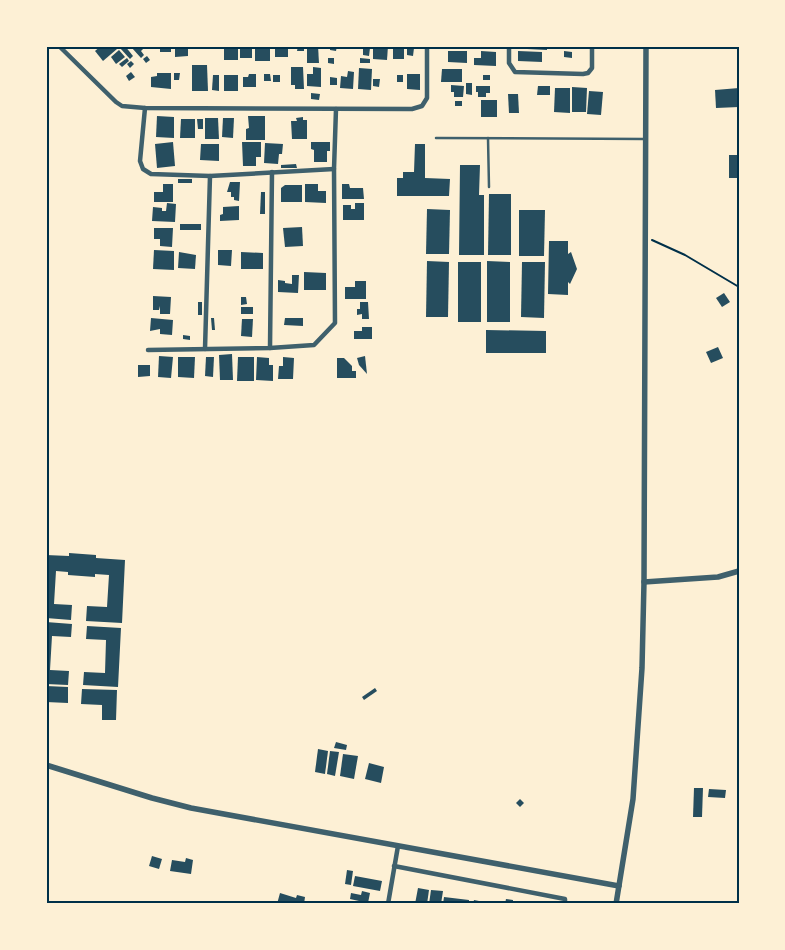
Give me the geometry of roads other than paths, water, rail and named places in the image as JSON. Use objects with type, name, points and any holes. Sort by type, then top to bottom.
[{"type":"street","points":[[59,46],[118,104],[127,107],[336,109],[412,109],[422,106],[426,98],[427,46]]},
{"type":"street","points":[[509,46],[509,63],[516,72],[583,74],[588,73],[592,68],[592,46]]},
{"type":"street","points":[[616,904],[633,799],[642,668],[646,46]]},
{"type":"street","points":[[145,108],[140,162],[143,169],[151,174],[210,176],[334,169]]},
{"type":"street","points":[[148,350],[270,348],[314,345],[335,323],[334,169],[336,109]]},
{"type":"street","points":[[270,348],[272,172]]},
{"type":"street","points":[[205,349],[210,176]]},
{"type":"street","points":[[644,582],[718,577],[739,571]]},
{"type":"street","points":[[46,765],[152,798],[191,808],[619,886]]},
{"type":"street","points":[[388,904],[398,846]]},
{"type":"street","points":[[394,866],[566,899],[565,904]]},
{"type":"lane","points":[[436,138],[646,139]]},
{"type":"lane","points":[[488,138],[489,187]]}]
